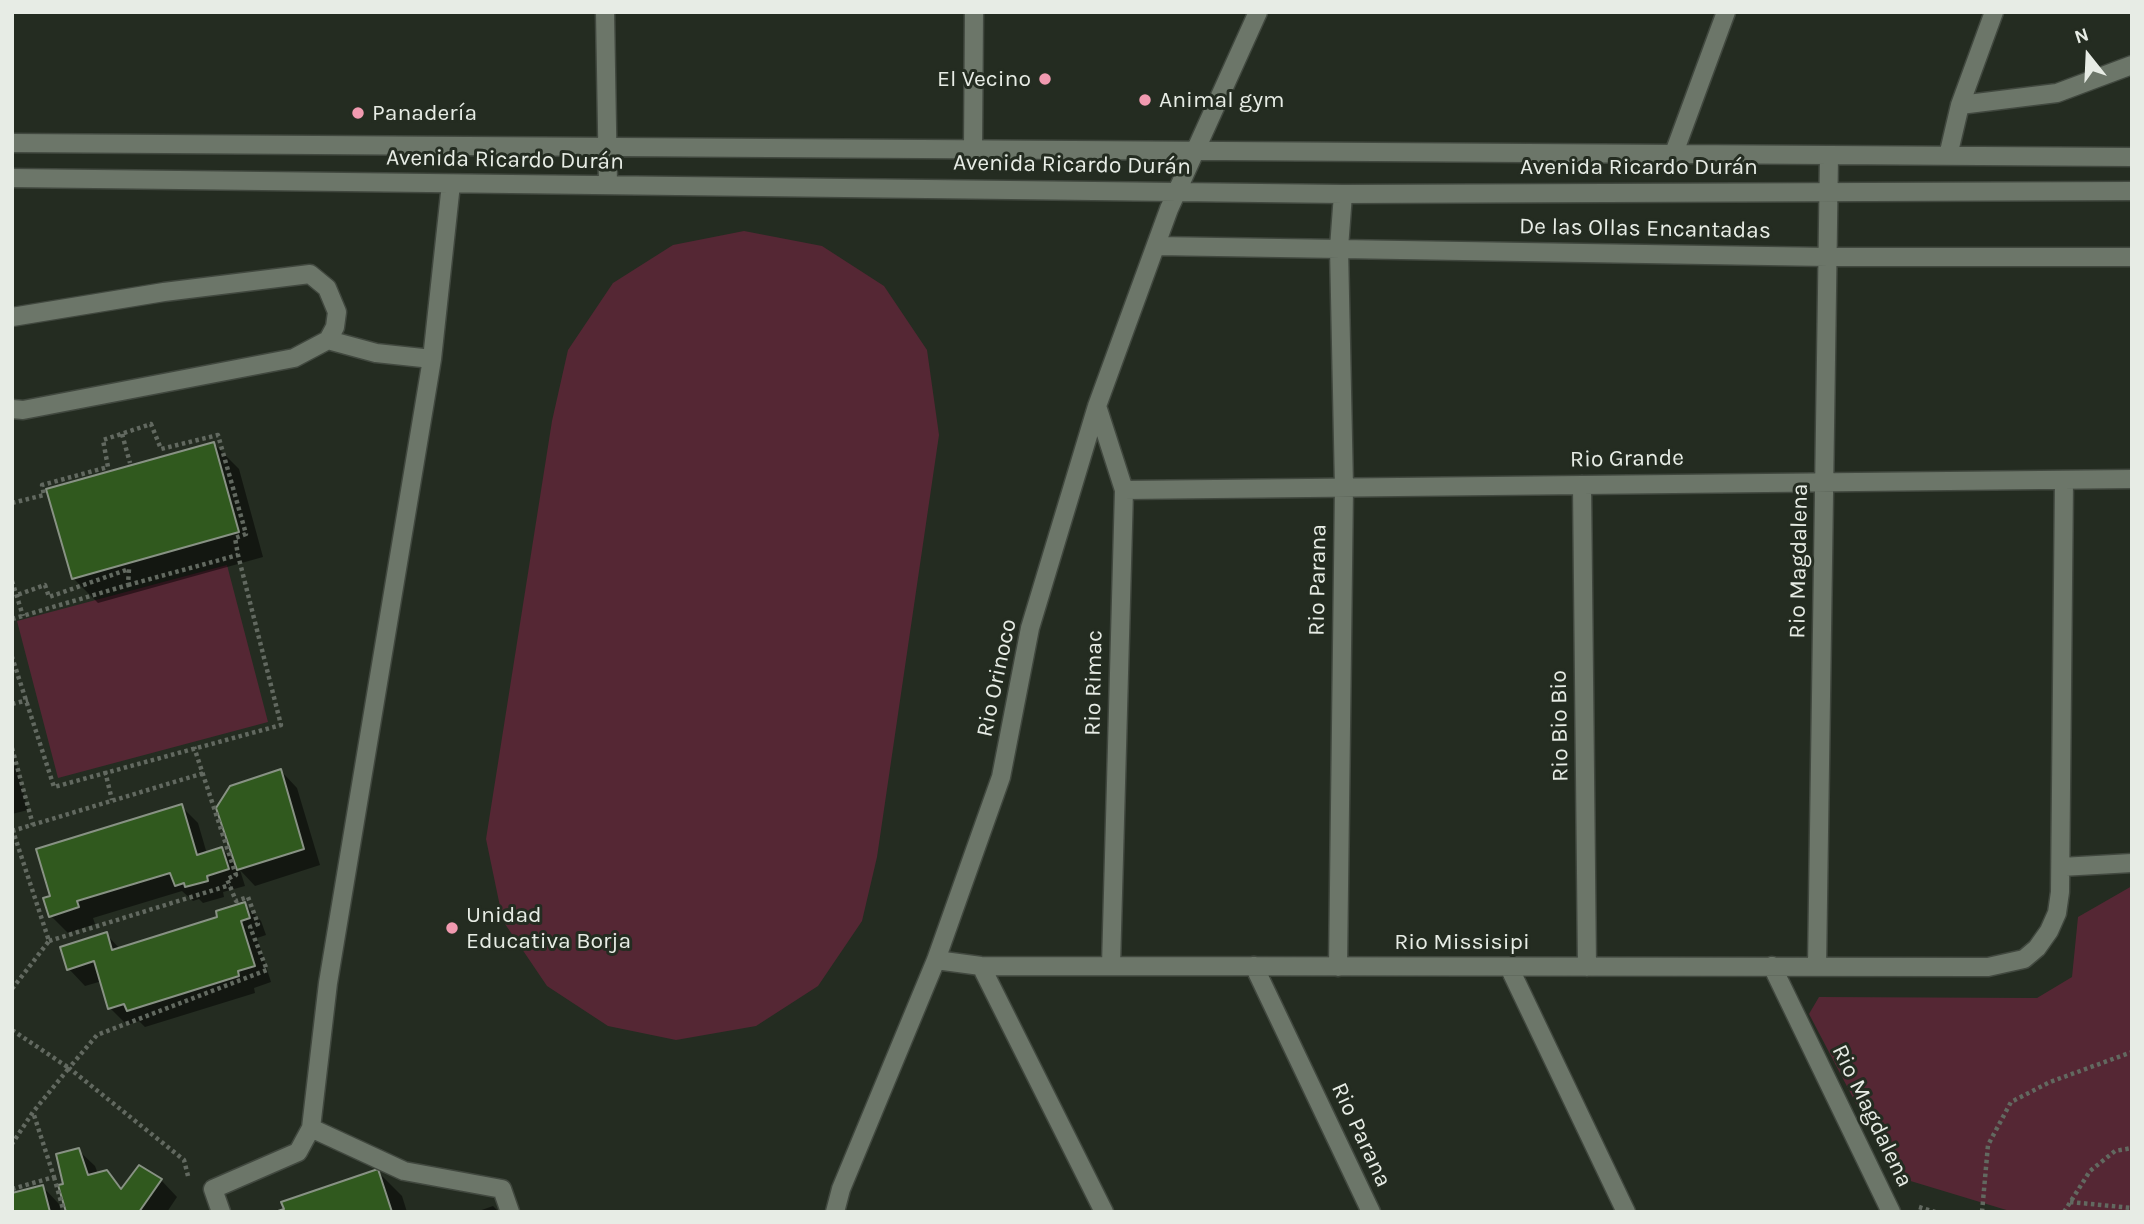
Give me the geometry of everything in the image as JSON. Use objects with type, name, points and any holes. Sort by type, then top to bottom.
[{"type":"street","points":[[604,12],[608,185]]},
{"type":"street","points":[[973,148],[974,12]]},
{"type":"street","name":"Rio Orinoco","points":[[835,1212],[841,1189],[936,960],[1002,777],[1030,628],[1097,406],[1177,190],[1258,12]]},
{"type":"street","points":[[1674,153],[1726,12]]},
{"type":"street","points":[[1948,156],[1961,105],[1994,12]]},
{"type":"street","points":[[1961,105],[2057,93],[2132,65]]},
{"type":"street","name":"Avenida Ricardo Durán","points":[[12,143],[2132,157]]},
{"type":"street","name":"Rio Magdalena","points":[[1817,967],[1829,156]]},
{"type":"street","name":"Avenida Ricardo Durán","points":[[12,178],[1343,194],[1829,190],[2132,191]]},
{"type":"street","points":[[221,1212],[213,1189],[298,1152],[311,1128],[328,983],[432,359],[452,184]]},
{"type":"street","name":"Rio Parana","points":[[1338,967],[1344,487],[1339,248],[1343,194]]},
{"type":"street","name":"De las Ollas Encantadas","points":[[1157,246],[1828,257],[2132,257]]},
{"type":"street","points":[[12,317],[164,292],[310,274],[327,288],[337,313],[335,327],[328,340],[294,358],[23,410],[12,409]]},
{"type":"street","points":[[328,340],[376,353],[432,359]]},
{"type":"street","name":"Rio Rimac","points":[[1097,406],[1124,490],[1111,966]]},
{"type":"street","name":"Rio Grande","points":[[1124,490],[2132,479]]},
{"type":"street","name":"Rio Missisipi","points":[[936,960],[981,966],[1988,967],[2024,959],[2037,948],[2057,913],[2061,867],[2064,480]]},
{"type":"street","name":"Rio Bio Bio","points":[[1581,485],[1587,967]]},
{"type":"street","points":[[2061,867],[2132,863]]},
{"type":"street","points":[[981,966],[1104,1212]]},
{"type":"street","name":"Rio Parana","points":[[1254,966],[1371,1212]]},
{"type":"street","name":"Rio Magdalena","points":[[1772,966],[1891,1212]]},
{"type":"street","points":[[1509,967],[1626,1212]]},
{"type":"street","points":[[311,1128],[404,1171],[502,1189],[510,1212]]},
{"type":"street","points":[[841,1189],[847,1212]]},
{"type":"path","points":[[12,503],[44,495],[42,485],[107,467],[103,440],[151,424],[161,449],[218,435],[246,534],[235,538],[238,555],[281,724],[54,787],[12,657]]},
{"type":"path","points":[[122,434],[130,463]]},
{"type":"path","points":[[12,619],[238,555]]},
{"type":"path","points":[[17,595],[45,585],[49,597],[129,569],[128,585]]},
{"type":"path","points":[[12,581],[23,616]]},
{"type":"path","points":[[12,704],[28,700]]},
{"type":"path","points":[[12,1143],[33,1112],[97,1035],[267,970],[250,927],[258,924],[248,897],[236,901],[228,879],[236,875],[194,747]]},
{"type":"path","points":[[12,748],[33,825]]},
{"type":"path","points":[[104,771],[112,800]]},
{"type":"path","points":[[49,941],[13,831],[204,773]]},
{"type":"path","points":[[12,989],[49,941],[230,885]]},
{"type":"path","points":[[12,1030],[69,1068],[184,1160],[190,1186]]},
{"type":"path","points":[[1982,1212],[1987,1145],[2011,1102],[2050,1082],[2132,1052]]},
{"type":"path","points":[[33,1112],[64,1212]]},
{"type":"path","points":[[2064,1212],[2090,1171],[2115,1151],[2132,1148]]},
{"type":"path","points":[[12,1189],[54,1177]]},
{"type":"path","points":[[2070,1202],[2132,1208]]},
{"type":"shaded area","points":[[744,231],[822,246],[884,286],[927,350],[939,435],[877,857],[862,921],[818,986],[756,1026],[676,1040],[608,1026],[547,986],[503,921],[486,839],[552,421],[568,350],[613,283],[673,245]]},
{"type":"shaded area","points":[[227,565],[268,722],[58,778],[17,621]]},
{"type":"shaded area","points":[[2132,886],[2132,1212],[2013,1212],[1894,1176],[1809,1014],[1819,997],[2037,998],[2072,977],[2078,917]]},
{"type":"building","points":[[214,442],[239,532],[72,579],[46,489]]},
{"type":"building","points":[[281,769],[304,849],[237,870],[216,808],[230,786]]},
{"type":"building","points":[[182,804],[197,855],[222,847],[229,869],[207,876],[208,881],[185,887],[184,883],[175,886],[170,873],[77,901],[79,907],[49,917],[43,898],[50,896],[36,849]]},
{"type":"building","points":[[245,902],[250,918],[241,921],[255,966],[238,971],[239,976],[127,1011],[124,1004],[108,1009],[94,961],[67,970],[60,947],[107,932],[112,950],[217,917],[216,911]]},
{"type":"building","points":[[79,1148],[88,1175],[107,1170],[121,1189],[139,1165],[162,1179],[139,1212],[66,1212],[58,1185],[63,1184],[56,1154]]},
{"type":"building","points":[[378,1169],[392,1212],[275,1212],[284,1209],[281,1202]]},
{"type":"building","points":[[43,1185],[50,1212],[12,1212],[12,1193]]},
{"type":"place","name":"El Vecino","points":[[1045,79]]},
{"type":"place","name":"Animal gym","points":[[1145,100]]},
{"type":"place","name":"Panadería","points":[[358,113]]},
{"type":"place","name":"Unidad Educativa Borja","points":[[452,928]]}]
